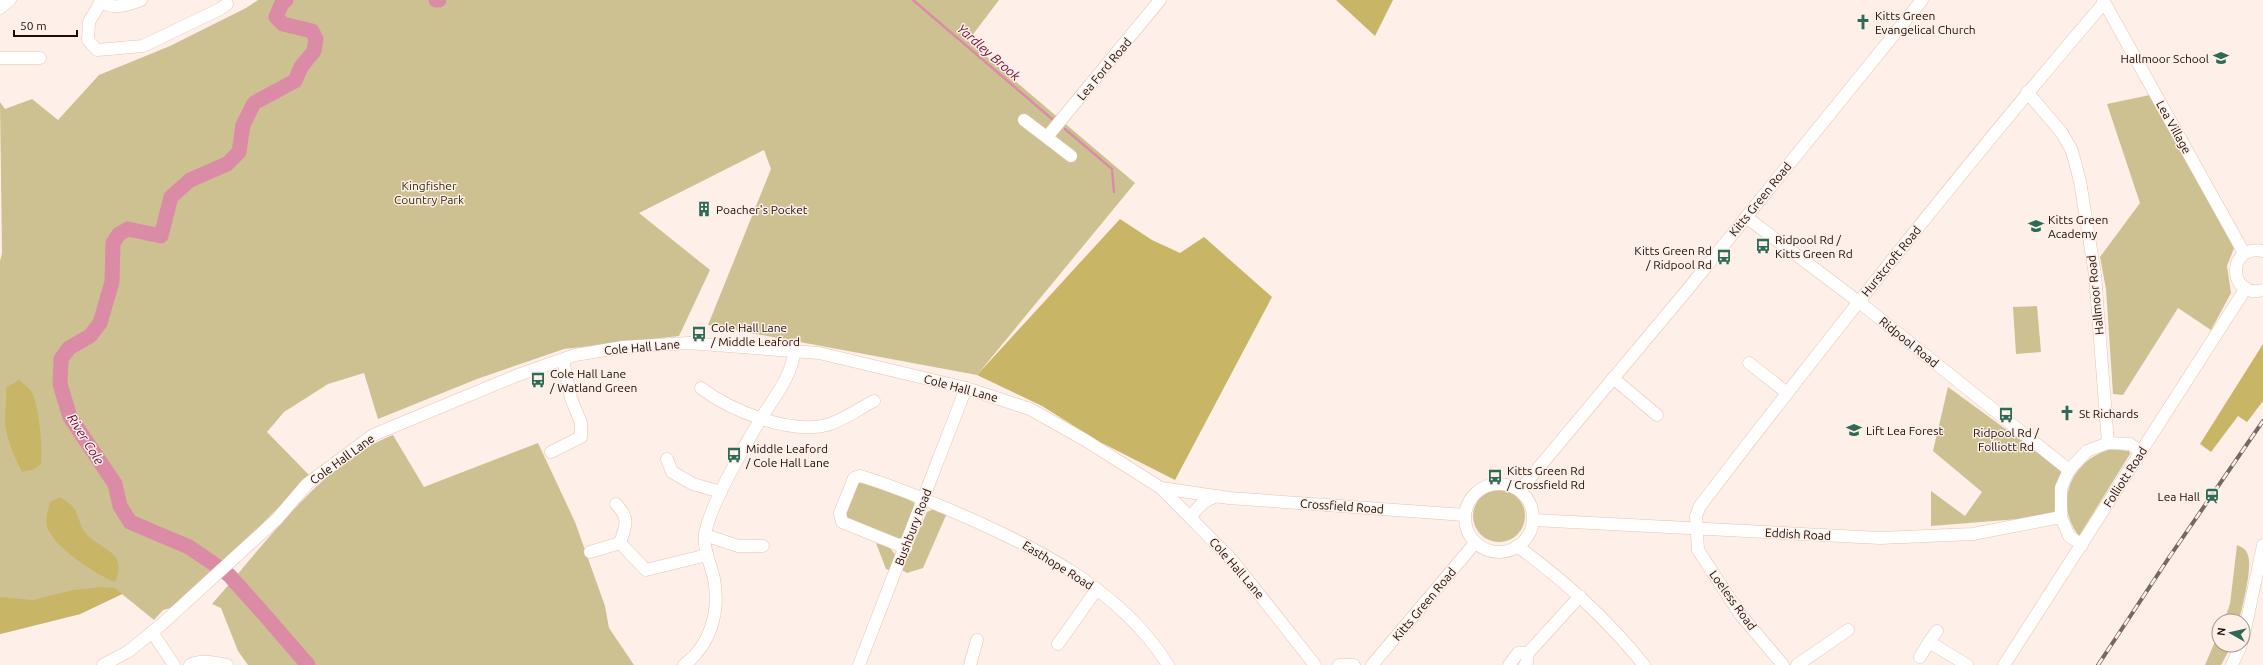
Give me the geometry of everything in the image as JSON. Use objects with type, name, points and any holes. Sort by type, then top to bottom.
[{"type":"street","points":[[0,8],[10,0]]},
{"type":"street","points":[[141,0],[130,4],[109,6],[101,1],[89,22],[88,34],[88,40],[97,50],[143,46],[220,9],[227,4]]},
{"type":"street","name":"Lea Ford Road","points":[[1048,137],[1160,0]]},
{"type":"street","name":"Kitts Green Road","points":[[1520,490],[1746,217],[1922,0]]},
{"type":"street","name":"Hurstcroft Road","points":[[1696,530],[1696,516],[1700,506],[1787,393],[2027,92],[2104,1]]},
{"type":"street","name":"Lea Village","points":[[2104,1],[2244,253]]},
{"type":"street","points":[[0,58],[40,58]]},
{"type":"street","name":"Hallmoor Road","points":[[2027,92],[2062,133],[2072,151],[2080,181],[2095,275],[2108,443]]},
{"type":"street","points":[[1024,120],[1048,137],[1070,156]]},
{"type":"street","name":"Ridpool Road","points":[[1746,217],[1859,302],[2070,470]]},
{"type":"street","points":[[2263,251],[2250,251],[2244,253],[2240,258],[2235,271],[2237,278],[2246,288],[2252,291],[2263,290]]},
{"type":"street","name":"Folliott Road","points":[[2004,665],[2246,288]]},
{"type":"street","name":"Cole Hall Lane","points":[[103,665],[128,651],[152,632],[276,519],[307,484],[373,435],[518,375],[575,355],[623,347],[688,343],[819,353],[966,388],[1030,409],[1086,440],[1161,488],[1232,560],[1315,665]]},
{"type":"street","points":[[684,665],[704,646],[711,628],[716,602],[714,578],[707,554],[705,535],[721,492],[761,418],[792,368],[795,350]]},
{"type":"street","points":[[551,452],[581,437],[581,423],[571,398],[563,360]]},
{"type":"street","points":[[1749,363],[1787,393]]},
{"type":"street","points":[[1613,378],[1657,415]]},
{"type":"street","points":[[701,388],[715,399],[761,418],[793,426],[812,428],[832,424],[858,403],[874,402]]},
{"type":"street","name":"Bushbury Road","points":[[859,665],[906,548],[966,388]]},
{"type":"street","points":[[2082,545],[2068,536],[2061,517],[2061,488],[2070,470],[2087,451],[2108,443],[2130,444],[2141,452]]},
{"type":"street","points":[[667,459],[672,472],[693,484],[721,492]]},
{"type":"street","name":"Easthope Road","points":[[906,548],[846,524],[840,519],[840,513],[852,482],[857,477],[892,487],[924,499],[1026,544],[1097,589],[1154,643],[1168,665]]},
{"type":"street","points":[[1506,485],[1520,490],[1527,496],[1532,507],[1533,520],[1528,535],[1517,546],[1506,551],[1494,552],[1475,543],[1466,526],[1465,515],[1472,497],[1485,486],[1506,485]]},
{"type":"street","name":"Crossfield Road","points":[[1161,488],[1218,496],[1465,515]]},
{"type":"street","name":"Crossfield Road","points":[[1191,518],[1197,507],[1205,500],[1218,496]]},
{"type":"street","points":[[616,504],[625,514],[625,526],[620,543]]},
{"type":"street","name":"Eddish Road","points":[[1533,520],[1696,530],[1880,538],[1973,534],[2061,517]]},
{"type":"street","name":"Loeless Road","points":[[1696,530],[1698,550],[1740,614],[1783,665]]},
{"type":"street","points":[[705,535],[738,546],[763,546]]},
{"type":"street","points":[[620,543],[646,570],[707,554]]},
{"type":"street","points":[[590,552],[620,543]]},
{"type":"street","name":"Kitts Green Road","points":[[1372,665],[1475,543]]},
{"type":"street","points":[[2249,613],[2263,545]]},
{"type":"street","points":[[1517,546],[1580,596],[1612,627],[1644,665]]},
{"type":"street","points":[[1058,644],[1097,589]]},
{"type":"street","points":[[1525,665],[1527,662],[1528,653],[1580,596]]},
{"type":"street","points":[[1798,665],[1848,630]]},
{"type":"street","points":[[1920,658],[1937,631]]},
{"type":"street","points":[[152,632],[174,665]]},
{"type":"street","points":[[970,665],[977,640]]},
{"type":"street","points":[[1929,642],[1967,665]]},
{"type":"street","points":[[1508,665],[1518,653],[1528,653]]},
{"type":"street","points":[[2232,665],[2237,653]]},
{"type":"street","points":[[190,665],[194,663],[208,662],[227,665]]},
{"type":"street","points":[[1339,665],[1354,665]]},
{"type":"green space","name":"Kingfisher Country Park","points":[[258,0],[999,0],[968,41],[1135,183],[977,375],[708,325],[771,169],[764,150],[639,213],[710,270],[679,336],[564,349],[477,379],[378,419],[364,373],[328,384],[284,412],[267,432],[310,476],[238,548],[226,557],[174,607],[163,610],[154,620],[122,594],[80,614],[0,634],[0,261],[2,253],[0,102],[5,109],[32,99],[58,120],[99,75],[170,46],[246,8]]},
{"type":"green space","points":[[2150,95],[2234,248],[2227,266],[2231,293],[2211,330],[2178,308],[2123,395],[2113,394],[2106,289],[2100,257],[2140,203],[2107,104]]},
{"type":"green space","points":[[2037,306],[2041,352],[2016,354],[2013,307]]},
{"type":"green space","points":[[1948,387],[2063,471],[2058,486],[2054,516],[1931,526],[1931,491],[1965,516],[1982,492],[1933,451]]},
{"type":"green space","points":[[393,435],[424,487],[538,443],[575,522],[605,606],[609,628],[634,665],[248,665],[238,651],[221,608],[212,604],[272,533],[318,485],[367,447]]},
{"type":"green space","points":[[2112,449],[2129,451],[2130,454],[2079,536],[2071,523],[2067,510],[2067,497],[2070,484],[2077,472],[2086,462],[2098,454]]},
{"type":"green space","points":[[862,480],[906,497],[915,504],[902,538],[892,538],[848,520],[845,515],[858,482]]},
{"type":"green space","points":[[1494,490],[1504,490],[1518,497],[1525,511],[1525,521],[1518,535],[1504,542],[1494,542],[1484,538],[1477,531],[1473,521],[1473,511],[1477,501],[1484,494]]},
{"type":"green space","points":[[934,509],[947,513],[923,568],[907,573],[902,570],[927,512]]},
{"type":"green space","points":[[876,543],[890,548],[897,557],[892,571],[886,569]]},
{"type":"green space","points":[[2237,545],[2246,550],[2249,559],[2247,586],[2241,613],[2227,613],[2230,604]]},
{"type":"green space","points":[[2211,651],[2211,653],[2228,653],[2221,665],[2205,665]]},
{"type":"shaded area","points":[[1336,0],[1393,0],[1375,36]]},
{"type":"shaded area","points":[[1120,219],[1152,240],[1180,253],[1204,237],[1272,297],[1175,480],[1098,441],[1042,406],[977,375]]},
{"type":"shaded area","points":[[2263,344],[2263,401],[2247,422],[2238,416],[2211,452],[2200,444]]},
{"type":"shaded area","points":[[19,380],[30,389],[37,407],[41,449],[41,464],[34,469],[22,472],[8,440],[5,426],[6,388]]},
{"type":"shaded area","points":[[60,497],[74,508],[86,534],[112,553],[116,558],[119,565],[115,582],[97,573],[76,559],[51,535],[46,524],[50,502]]},
{"type":"shaded area","points":[[102,587],[115,588],[122,594],[80,614],[0,634],[0,597],[33,600],[73,590]]},
{"type":"waterway","name":"River Cole","points":[[286,0],[282,3],[276,17],[283,24],[312,31],[316,39],[314,51],[301,67],[295,81],[254,103],[243,125],[239,152],[227,164],[190,180],[171,197],[161,236],[128,229],[119,234],[113,243],[112,282],[100,323],[90,336],[69,348],[61,359],[60,384],[70,417],[115,484],[120,506],[130,522],[189,547],[229,575],[308,665]]},
{"type":"waterway","name":"Yardley Brook","points":[[913,0],[1052,119]]},
{"type":"waterway","name":"Yardley Brook","points":[[1065,129],[1112,169],[1114,192]]},
{"type":"railway","points":[[2098,665],[2170,556],[2263,421]]},
{"type":"place","name":"Kitts Green Evangelical Church","points":[[1863,22]]},
{"type":"place","name":"Hallmoor School","points":[[2221,58]]},
{"type":"place","name":"Poacher's Pocket","points":[[704,209]]},
{"type":"place","name":"Kitts Green Academy","points":[[2036,226]]},
{"type":"place","name":"Ridpool Rd / Kitts Green Rd","points":[[1763,246]]},
{"type":"place","name":"Kitts Green Rd / Ridpool Rd","points":[[1724,257]]},
{"type":"place","name":"Cole Hall Lane / Middle Leaford","points":[[699,334]]},
{"type":"place","name":"Cole Hall Lane / Watland Green","points":[[538,380]]},
{"type":"place","name":"St Richards","points":[[2067,413]]},
{"type":"place","name":"Ridpool Rd / Folliott Rd","points":[[2006,415]]},
{"type":"place","name":"Lift Lea Forest","points":[[1854,430]]},
{"type":"place","name":"Middle Leaford / Cole Hall Lane","points":[[734,455]]},
{"type":"place","name":"Kitts Green Rd / Crossfield Rd","points":[[1495,477]]},
{"type":"place","name":"Lea Hall","points":[[2212,496]]}]
